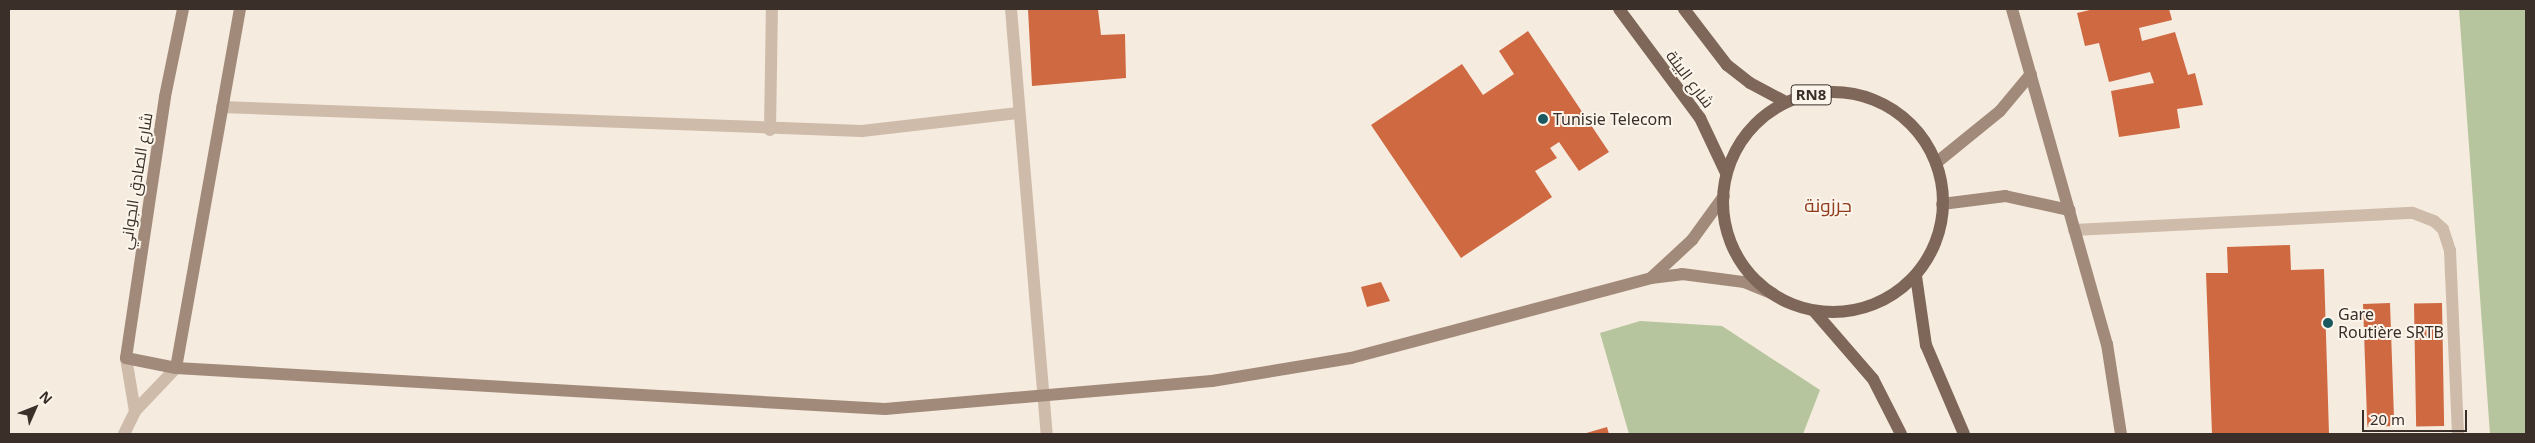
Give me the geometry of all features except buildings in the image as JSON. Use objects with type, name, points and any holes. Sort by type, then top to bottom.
[{"type":"main road","name":"شارع البيئة","points":[[1619,9],[1700,118],[1726,173]]},
{"type":"main road","name":"RN8","points":[[1684,9],[1728,65],[1750,83],[1784,101]]},
{"type":"main road","name":"RN8","points":[[1844,93],[1885,105],[1917,131],[1936,163],[1942,204],[1942,222],[1935,246],[1916,276],[1886,300],[1856,311],[1814,311],[1773,294],[1740,262],[1729,237],[1724,196],[1726,173],[1752,126],[1784,101],[1844,93]]},
{"type":"main road","points":[[1916,276],[1926,345],[1964,434]]},
{"type":"main road","name":"RN8","points":[[1814,311],[1873,379],[1902,434]]},
{"type":"street","name":"شارع الصادق الجواني","points":[[126,358],[165,96],[183,9]]},
{"type":"street","points":[[124,434],[135,411],[176,368],[240,9]]},
{"type":"street","points":[[770,130],[772,9]]},
{"type":"street","points":[[1011,9],[1018,113],[1047,434]]},
{"type":"street","points":[[2012,9],[2108,344],[2122,434]]},
{"type":"street","points":[[1936,163],[2000,111],[2031,74]]},
{"type":"street","points":[[222,107],[770,130],[862,131],[1018,113]]},
{"type":"street","points":[[1651,278],[1692,240],[1724,196]]},
{"type":"street","points":[[1942,204],[2005,196],[2069,210]]},
{"type":"street","points":[[2074,230],[2413,213],[2434,221],[2443,229],[2450,251],[2458,434]]},
{"type":"street","points":[[135,411],[126,358],[176,368],[885,409],[1043,398],[1212,381],[1351,358],[1651,278],[1714,275],[1773,294]]},
{"type":"green space","points":[[2459,9],[2526,9],[2526,434],[2490,434]]},
{"type":"green space","points":[[1640,321],[1722,326],[1820,390],[1803,434],[1629,434],[1600,333]]},
{"type":"place","name":"Tunisie Telecom","points":[[1543,119]]},
{"type":"place","name":"Gare Routière SRTB","points":[[2328,323]]},
{"type":"district","name":"جرزونة","points":[[1828,206]]}]
